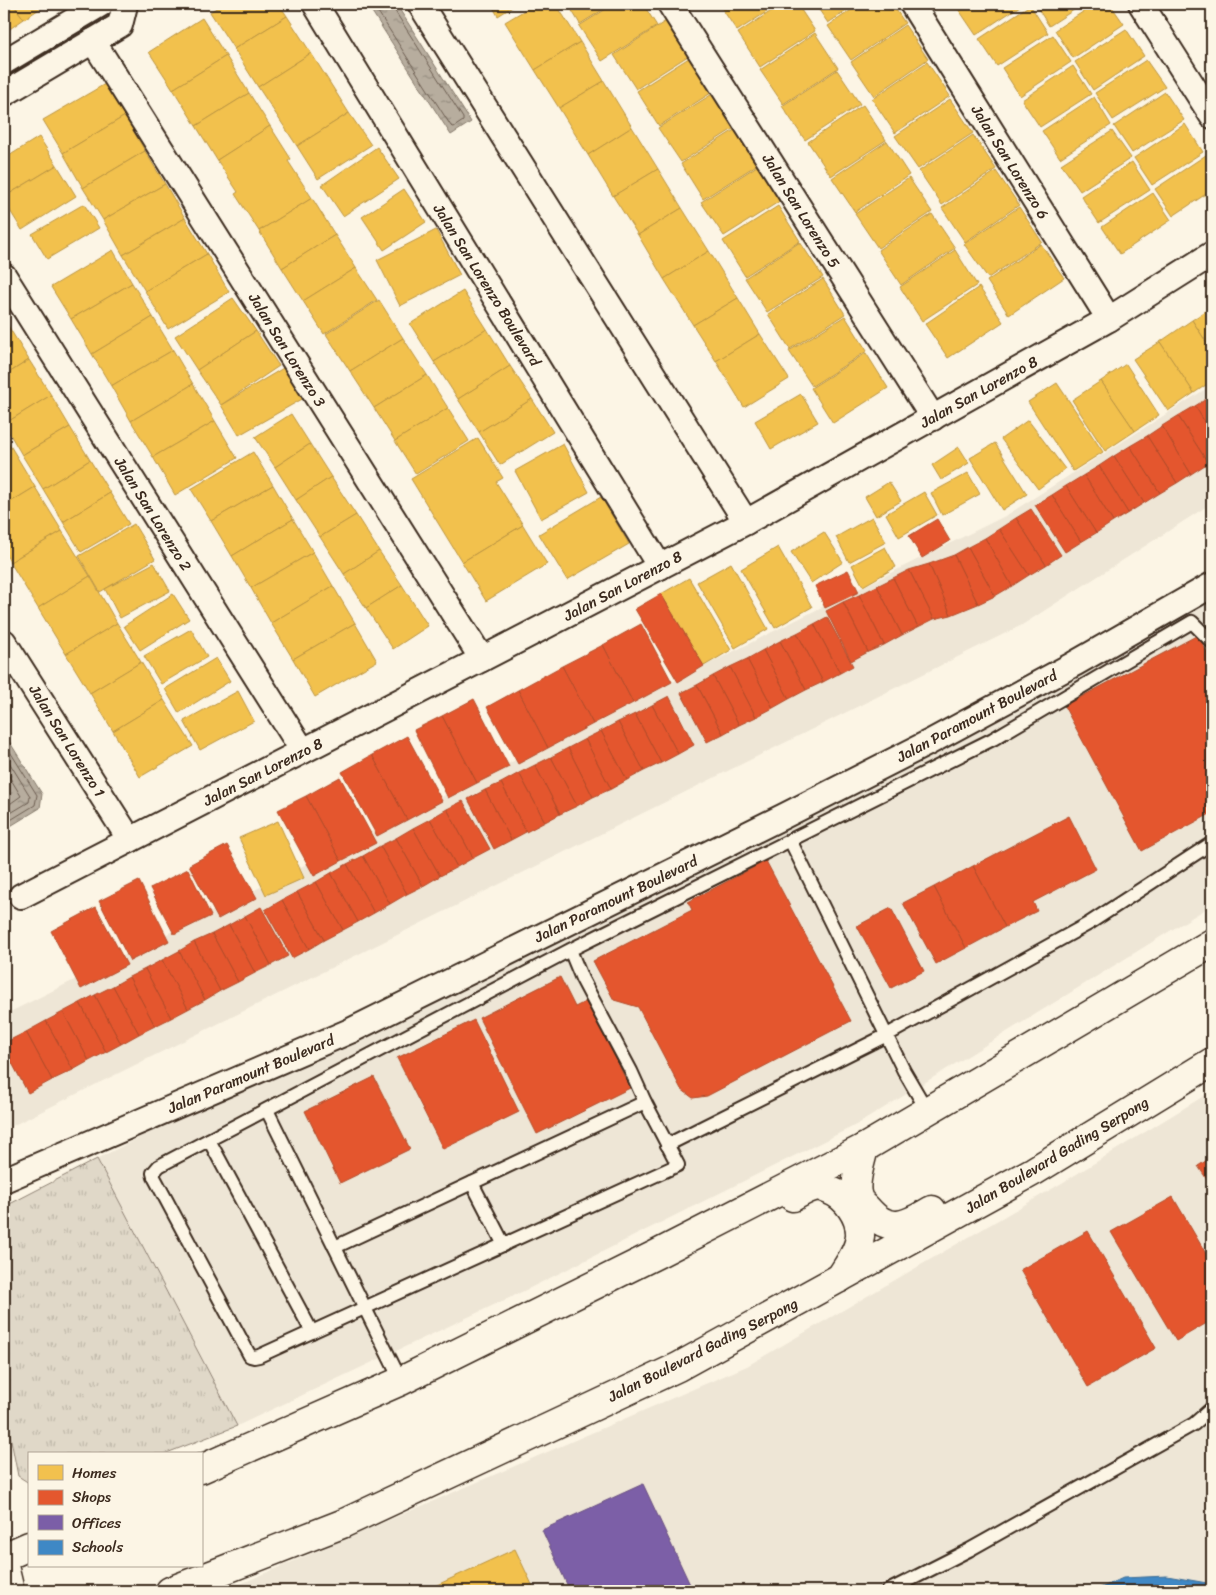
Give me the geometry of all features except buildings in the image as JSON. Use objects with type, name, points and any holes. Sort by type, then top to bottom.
[{"type":"main road","points":[[202,1470],[401,1381],[660,1253],[864,1148],[1212,943]]},
{"type":"main road","name":"Jalan Boulevard Gading Serpong","points":[[170,1591],[342,1524],[678,1367],[1034,1171],[1212,1062]]},
{"type":"main road","points":[[864,1148],[857,1175],[858,1198],[876,1218],[890,1225],[910,1223],[1007,1167],[1034,1171]]},
{"type":"main road","points":[[660,1253],[684,1257],[805,1190],[819,1186],[837,1193],[853,1211],[858,1221],[860,1237],[854,1255],[840,1278]]},
{"type":"main road","points":[[4,1557],[28,1546]]},
{"type":"main road","points":[[4,1566],[10,1591]]},
{"type":"street","points":[[4,62],[101,4]]},
{"type":"street","points":[[4,94],[120,24],[121,4]]},
{"type":"street","name":"Jalan San Lorenzo Boulevard","points":[[314,4],[660,567]]},
{"type":"street","points":[[420,4],[746,522]]},
{"type":"street","name":"Jalan San Lorenzo 5","points":[[670,4],[933,418]]},
{"type":"street","name":"Jalan San Lorenzo 6","points":[[912,4],[1109,319]]},
{"type":"street","points":[[1141,4],[1212,116]]},
{"type":"street","name":"Jalan San Lorenzo 3","points":[[93,41],[482,660]]},
{"type":"street","name":"Jalan San Lorenzo 8","points":[[21,896],[482,660],[746,522],[1109,319],[1212,254]]},
{"type":"street","name":"Jalan San Lorenzo 2","points":[[4,276],[303,751]]},
{"type":"street","name":"Jalan Paramount Boulevard","points":[[4,1180],[350,1031],[930,742],[1074,664],[1212,585]]},
{"type":"street","name":"Jalan San Lorenzo 1","points":[[4,642],[130,840]]},
{"type":"lane","points":[[570,950],[582,979],[631,1070],[645,1102],[678,1165],[259,1356],[250,1356],[246,1352],[153,1173],[159,1166],[570,950],[993,739],[1192,622],[1212,642]]},
{"type":"lane","points":[[790,840],[904,1071],[928,1112]]},
{"type":"lane","points":[[667,1145],[887,1035],[1088,924],[1212,843]]},
{"type":"lane","points":[[334,1247],[645,1102]]},
{"type":"lane","points":[[267,1110],[401,1381]]},
{"type":"lane","points":[[209,1140],[312,1332]]},
{"type":"lane","points":[[472,1183],[504,1245]]},
{"type":"lane","points":[[888,1591],[969,1550],[1194,1424],[1212,1408]]},
{"type":"shaded area","points":[[1212,385],[1212,503],[1022,625],[4,1130],[4,1015],[1007,515]]},
{"type":"shaded area","points":[[1163,596],[1212,596],[1212,905],[858,1124],[530,1288],[237,1426],[97,1159],[1055,671]]},
{"type":"shaded area","points":[[1212,1091],[1212,1591],[224,1591],[747,1366],[1062,1183]]},
{"type":"green space","points":[[97,1159],[237,1426],[169,1452],[28,1452],[28,1482],[18,1476],[4,1404],[4,1207]]},
{"type":"water","points":[[367,4],[396,4],[471,122],[451,135]]},
{"type":"water","points":[[4,733],[42,794],[40,808],[4,830]]}]
